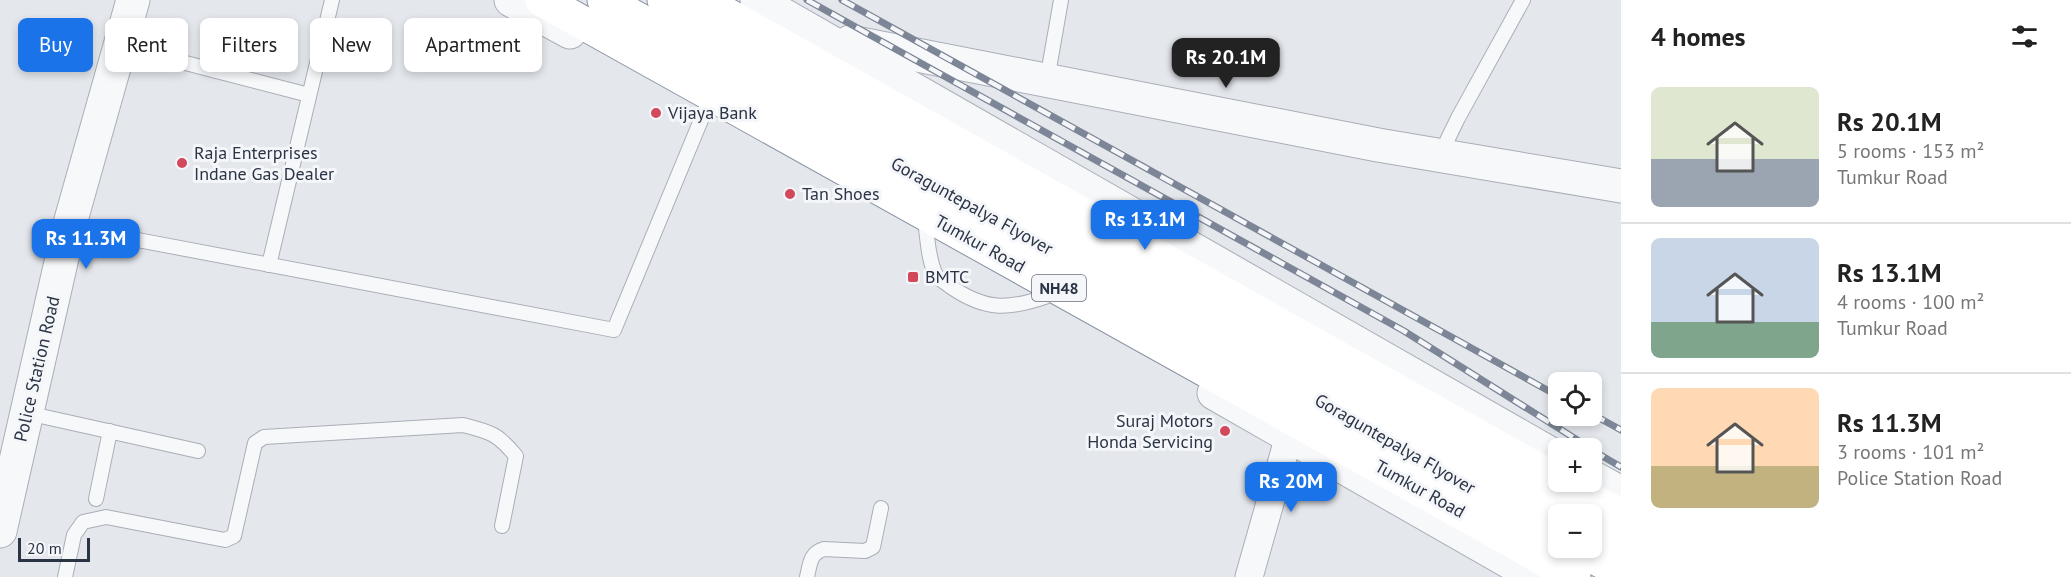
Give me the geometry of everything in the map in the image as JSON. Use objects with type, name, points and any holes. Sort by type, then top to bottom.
[{"type":"highway","name":"Tumkur Road","points":[[542,0],[1574,577]]},
{"type":"highway","name":"Goraguntepalya Flyover","points":[[604,0],[1548,531]]},
{"type":"highway","name":"Goraguntepalya Flyover","points":[[664,0],[1557,504]]},
{"type":"highway","points":[[702,0],[1548,475]]},
{"type":"highway","points":[[1578,492],[1621,516]]},
{"type":"highway","points":[[1602,530],[1621,541]]},
{"type":"highway","points":[[1596,558],[1621,572]]},
{"type":"street","name":"Police Station Road","points":[[128,18],[133,0]]},
{"type":"street","points":[[511,0],[926,229],[1536,577]]},
{"type":"street","points":[[757,0],[1548,452]]},
{"type":"street","points":[[824,37],[1378,145],[1621,186]]},
{"type":"street","name":"Police Station Road","points":[[0,531],[69,227],[113,72]]},
{"type":"street","points":[[1249,577],[1289,436]]},
{"type":"street","points":[[1602,483],[1621,493]]},
{"type":"lane","points":[[269,265],[332,0]]},
{"type":"lane","points":[[1047,80],[1061,0]]},
{"type":"lane","points":[[1440,155],[1523,0]]},
{"type":"lane","points":[[188,63],[309,94]]},
{"type":"lane","points":[[69,227],[614,330],[706,108]]},
{"type":"lane","points":[[27,413],[198,451]]},
{"type":"lane","points":[[65,577],[74,535],[83,522],[106,517],[225,540],[234,536],[255,443],[264,437],[464,425],[491,432],[516,456],[502,526]]},
{"type":"lane","points":[[96,499],[110,431]]},
{"type":"lane","points":[[807,577],[811,558],[819,550],[865,551],[873,547],[881,508]]},
{"type":"railway","points":[[807,0],[1404,331],[1574,438]]},
{"type":"railway","points":[[842,0],[1548,390]]},
{"type":"railway","points":[[1602,420],[1621,430]]},
{"type":"railway","points":[[1602,456],[1621,467]]},
{"type":"place","name":"Vijaya Bank","points":[[656,113]]},
{"type":"place","name":"Raja Enterprises Indane Gas Dealer","points":[[182,163]]},
{"type":"place","name":"Tan Shoes","points":[[790,194]]},
{"type":"place","name":"BMTC","points":[[913,277]]},
{"type":"place","name":"Suraj Motors Honda Servicing","points":[[1225,431]]}]
